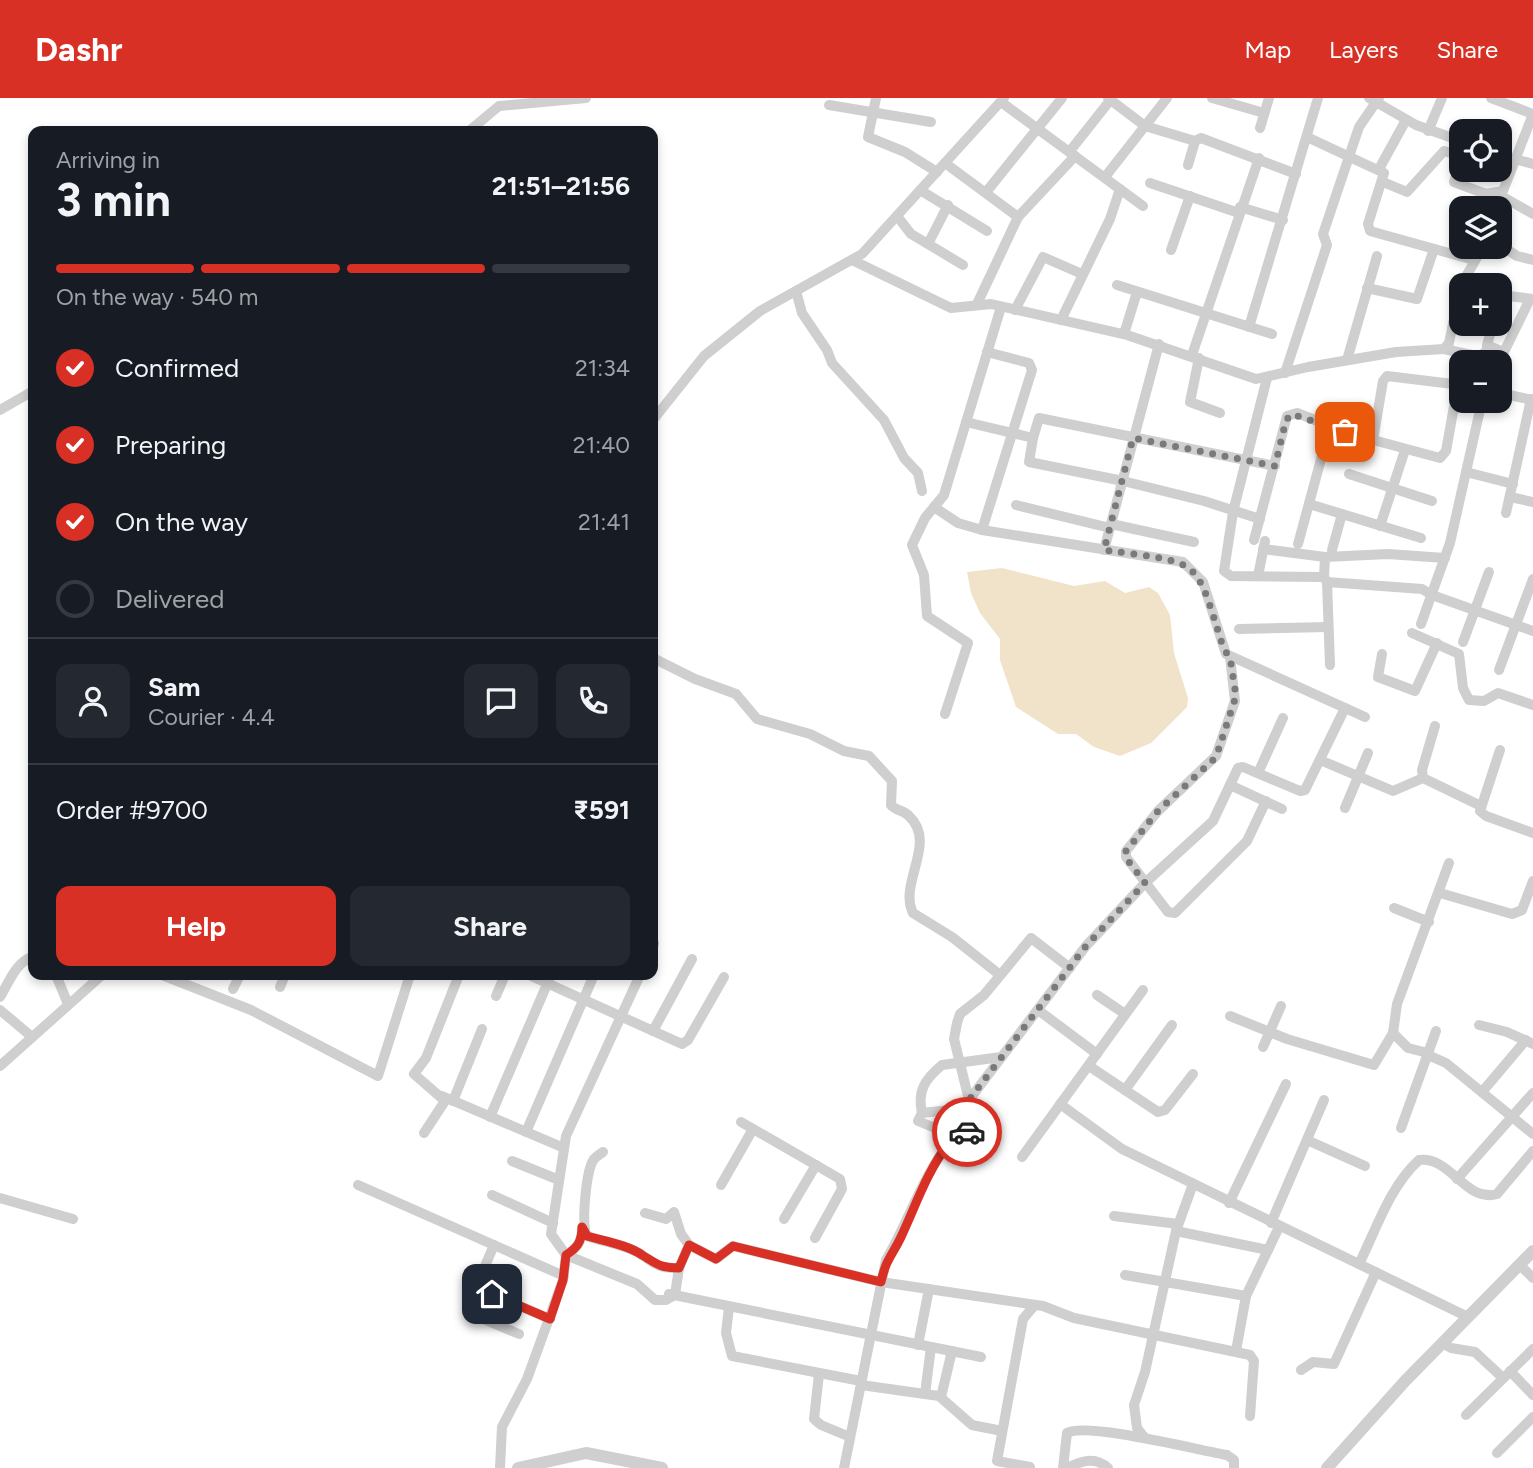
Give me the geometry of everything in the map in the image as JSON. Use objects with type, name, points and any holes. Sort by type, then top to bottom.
[{"type":"street","points":[[475,126],[499,106],[586,98]]},
{"type":"street","points":[[876,98],[868,137],[905,152],[937,172]]},
{"type":"street","points":[[987,191],[1062,98]]},
{"type":"street","points":[[1105,177],[1167,98]]},
{"type":"street","points":[[1212,98],[1265,113]]},
{"type":"street","points":[[1260,128],[1269,98]]},
{"type":"street","points":[[1249,327],[1318,98]]},
{"type":"street","points":[[1428,131],[1442,98]]},
{"type":"street","points":[[1492,98],[1533,114],[1506,188],[1498,194]]},
{"type":"street","points":[[977,304],[1017,217],[1073,153],[1111,99],[1145,126],[1195,141],[1204,139],[1296,174]]},
{"type":"street","points":[[658,413],[704,356],[760,311],[862,254],[1002,100],[1143,206]]},
{"type":"street","points":[[1285,373],[1327,245],[1324,230],[1359,127],[1374,100],[1428,131],[1449,137]]},
{"type":"street","points":[[829,105],[931,122]]},
{"type":"street","points":[[1379,169],[1406,120]]},
{"type":"street","points":[[1307,138],[1350,155],[1379,169],[1385,175],[1368,224],[1370,231],[1475,260],[1468,273]]},
{"type":"street","points":[[1188,165],[1195,141]]},
{"type":"street","points":[[1383,182],[1407,192],[1444,151],[1449,153]]},
{"type":"street","points":[[1220,413],[1190,402],[1196,357],[1204,314],[1259,158]]},
{"type":"street","points":[[1512,158],[1533,164]]},
{"type":"street","points":[[945,163],[987,191],[1001,207],[1017,217]]},
{"type":"street","points":[[1454,182],[1486,194],[1498,194],[1533,214]]},
{"type":"street","points":[[1150,183],[1239,210],[1283,220]]},
{"type":"street","points":[[1061,320],[1110,219],[1120,189]]},
{"type":"street","points":[[920,190],[987,231]]},
{"type":"street","points":[[1171,250],[1190,196]]},
{"type":"street","points":[[928,244],[948,205]]},
{"type":"street","points":[[897,216],[911,234],[963,265]]},
{"type":"street","points":[[1367,288],[1417,299],[1434,248]]},
{"type":"street","points":[[1512,253],[1533,260]]},
{"type":"street","points":[[1347,360],[1377,256]]},
{"type":"street","points":[[1015,310],[1043,257],[1082,274]]},
{"type":"street","points":[[852,260],[951,308],[977,304],[1001,307],[1124,334],[1248,377],[1267,378],[1396,352],[1444,349],[1480,357],[1488,348]]},
{"type":"street","points":[[1117,285],[1272,334]]},
{"type":"street","points":[[796,291],[802,313],[832,363],[855,385],[884,420],[904,458],[918,473],[922,491]]},
{"type":"street","points":[[1124,334],[1137,292]]},
{"type":"street","points":[[1488,348],[1501,352],[1507,350],[1532,299],[1512,298]]},
{"type":"street","points":[[945,714],[968,643],[928,616],[924,575],[912,545],[934,507],[943,499],[1001,307]]},
{"type":"street","points":[[1444,349],[1450,336]]},
{"type":"street","points":[[1488,336],[1486,342],[1488,348]]},
{"type":"street","points":[[1104,550],[1159,344]]},
{"type":"street","points":[[982,530],[1031,366],[987,352]]},
{"type":"street","points":[[1373,440],[1383,381],[1387,376],[1449,383]]},
{"type":"street","points":[[1267,378],[1233,512],[1224,571],[1231,576],[1412,586],[1533,631]]},
{"type":"street","points":[[0,410],[28,394]]},
{"type":"street","points":[[1506,513],[1532,400],[1512,396]]},
{"type":"street","points":[[658,404],[664,406]]},
{"type":"street","points":[[1258,576],[1261,544],[1259,519],[1287,416],[1297,413],[1330,426],[1435,458],[1444,455],[1453,413]]},
{"type":"street","points":[[1421,624],[1445,558],[1479,413]]},
{"type":"street","points":[[1259,519],[1123,481],[1029,462],[1039,418],[1275,466]]},
{"type":"street","points":[[966,422],[1033,438]]},
{"type":"street","points":[[1298,544],[1330,426]]},
{"type":"street","points":[[1380,526],[1405,450]]},
{"type":"street","points":[[1466,472],[1513,484]]},
{"type":"street","points":[[1349,474],[1432,501]]},
{"type":"street","points":[[1510,497],[1533,502]]},
{"type":"street","points":[[1309,504],[1421,538]]},
{"type":"street","points":[[1016,505],[1194,542]]},
{"type":"street","points":[[934,507],[958,523],[982,530],[1171,559],[1191,567],[1203,582],[1224,650],[1230,657],[1365,717]]},
{"type":"street","points":[[1330,665],[1325,580],[1329,553],[1342,514]]},
{"type":"street","points":[[1261,544],[1329,553],[1445,558]]},
{"type":"street","points":[[1463,642],[1489,572]]},
{"type":"street","points":[[1499,670],[1533,579]]},
{"type":"street","points":[[1239,629],[1328,627]]},
{"type":"street","points":[[1412,633],[1459,654],[1462,688],[1469,700],[1484,701],[1498,693],[1533,704]]},
{"type":"street","points":[[1382,654],[1377,677],[1415,691],[1437,643]]},
{"type":"street","points":[[1230,657],[1235,701],[1216,756],[1158,811],[1126,851],[1126,858],[1168,912],[1175,913],[1243,845],[1266,801]]},
{"type":"street","points":[[658,660],[695,679],[736,694],[757,719],[810,734],[844,751],[873,758],[892,780],[891,805],[911,817],[920,838],[909,898],[913,913],[952,937],[1000,975]]},
{"type":"street","points":[[922,1113],[949,1110],[969,1100],[1070,968],[1145,883],[1213,821],[1241,766],[1303,791],[1345,708]]},
{"type":"street","points":[[1258,773],[1283,718]]},
{"type":"street","points":[[1423,778],[1422,770],[1435,726]]},
{"type":"street","points":[[1500,750],[1480,811],[1486,816],[1533,832]]},
{"type":"street","points":[[1345,808],[1368,753]]},
{"type":"street","points":[[1320,760],[1393,791],[1423,778],[1481,806]]},
{"type":"street","points":[[1230,785],[1282,809]]},
{"type":"street","points":[[1230,1016],[1269,1033],[1374,1065],[1392,1033],[1397,1004],[1449,863]]},
{"type":"street","points":[[1440,893],[1512,914],[1525,905],[1533,881]]},
{"type":"street","points":[[1394,908],[1429,922]]},
{"type":"street","points":[[844,1468],[886,1260],[899,1241],[935,1163],[949,1143],[961,1141],[973,1124],[954,1039],[960,1014],[984,995],[1031,938],[1070,968]]},
{"type":"street","points":[[0,997],[28,958]]},
{"type":"street","points":[[653,1031],[692,959]]},
{"type":"street","points":[[552,980],[584,999],[685,1043],[724,977]]},
{"type":"street","points":[[58,980],[68,1004]]},
{"type":"street","points":[[0,1066],[96,980]]},
{"type":"street","points":[[175,980],[251,1010],[379,1076],[408,980]]},
{"type":"street","points":[[233,989],[238,980]]},
{"type":"street","points":[[280,987],[283,980]]},
{"type":"street","points":[[424,1133],[445,1101],[414,1074],[426,1058],[456,980]]},
{"type":"street","points":[[496,996],[503,980]]},
{"type":"street","points":[[490,1117],[550,980]]},
{"type":"street","points":[[526,1132],[592,980]]},
{"type":"street","points":[[638,980],[568,1130],[551,1234],[566,1255],[637,1284],[655,1300],[666,1300],[672,1294],[689,1245]]},
{"type":"street","points":[[1022,1157],[1143,990]]},
{"type":"street","points":[[1097,995],[1125,1014]]},
{"type":"street","points":[[1263,1046],[1281,1006]]},
{"type":"street","points":[[0,1010],[33,1037]]},
{"type":"street","points":[[1038,1010],[1097,1054]]},
{"type":"street","points":[[1125,1090],[1172,1025]]},
{"type":"street","points":[[1479,1025],[1507,1032],[1530,1042],[1482,1092]]},
{"type":"street","points":[[453,1101],[482,1029]]},
{"type":"street","points":[[1401,1128],[1436,1031]]},
{"type":"street","points":[[1392,1033],[1408,1048],[1446,1063],[1533,1134]]},
{"type":"street","points":[[949,1110],[935,1128],[918,1121],[922,1113],[919,1100],[922,1087],[930,1075],[942,1065],[1001,1057]]},
{"type":"street","points":[[1089,1066],[1154,1111],[1162,1112],[1193,1074]]},
{"type":"street","points":[[1230,1203],[1286,1084]]},
{"type":"street","points":[[426,1087],[564,1148]]},
{"type":"street","points":[[1457,1179],[1533,1093]]},
{"type":"street","points":[[1236,1351],[1247,1296],[1268,1250],[1275,1225],[1324,1100]]},
{"type":"street","points":[[1060,1104],[1116,1146],[1468,1317]]},
{"type":"street","points":[[741,1122],[840,1180],[843,1185],[815,1238]]},
{"type":"street","points":[[721,1185],[753,1129]]},
{"type":"street","points":[[1307,1140],[1365,1166]]},
{"type":"street","points":[[1359,1264],[1395,1189],[1406,1172],[1419,1160],[1433,1162],[1450,1170],[1457,1179],[1482,1195],[1497,1194],[1533,1151]]},
{"type":"street","points":[[500,1468],[502,1427],[523,1388],[550,1319],[564,1276],[566,1255],[576,1248],[582,1238],[590,1171],[594,1159],[603,1152]]},
{"type":"street","points":[[512,1161],[559,1180]]},
{"type":"street","points":[[784,1219],[816,1165]]},
{"type":"street","points":[[1145,1438],[1137,1428],[1134,1405],[1177,1227],[1192,1184]]},
{"type":"street","points":[[358,1185],[564,1276]]},
{"type":"street","points":[[492,1195],[553,1223]]},
{"type":"street","points":[[0,1198],[73,1219]]},
{"type":"street","points":[[645,1213],[666,1219],[674,1212],[681,1234],[689,1245],[716,1259],[733,1246],[881,1282],[1034,1306],[1074,1318],[1250,1354],[1254,1361],[1250,1416]]},
{"type":"street","points":[[1114,1216],[1177,1227],[1268,1250]]},
{"type":"street","points":[[582,1227],[587,1236],[642,1255],[650,1263],[679,1268]]},
{"type":"street","points":[[494,1245],[476,1287],[550,1319]]},
{"type":"street","points":[[1327,1468],[1533,1251]]},
{"type":"street","points":[[1520,1265],[1533,1278]]},
{"type":"street","points":[[1301,1370],[1313,1362],[1334,1364],[1376,1272]]},
{"type":"street","points":[[1125,1275],[1247,1296]]},
{"type":"street","points":[[918,1345],[929,1289]]},
{"type":"street","points":[[492,1294],[481,1318],[519,1334]]},
{"type":"street","points":[[672,1294],[982,1357]]},
{"type":"street","points":[[1031,1468],[996,1464],[1023,1319],[1034,1306]]},
{"type":"street","points":[[729,1307],[726,1331],[733,1356],[941,1397],[972,1425],[1002,1431]]},
{"type":"street","points":[[1443,1343],[1451,1348],[1475,1352],[1533,1395]]},
{"type":"street","points":[[925,1394],[931,1347]]},
{"type":"street","points":[[1466,1415],[1533,1349]]},
{"type":"street","points":[[941,1397],[952,1351]]},
{"type":"street","points":[[820,1374],[814,1419],[821,1425],[850,1437]]},
{"type":"street","points":[[1497,1454],[1533,1417]]},
{"type":"street","points":[[1108,1468],[1101,1462],[1083,1460],[1065,1468],[1067,1433],[1070,1431],[1145,1438],[1227,1455],[1234,1460],[1234,1468]]},
{"type":"street","points":[[518,1468],[586,1453],[662,1468]]},
{"type":"shaded area","points":[[1002,568],[1074,586],[1105,581],[1125,593],[1149,587],[1158,593],[1170,615],[1174,653],[1188,698],[1187,707],[1151,743],[1120,756],[1094,747],[1076,734],[1058,734],[1016,707],[1000,660],[1000,639],[980,613],[971,593],[967,572]]},
{"type":"way so far","points":[[967,1132],[974,1122],[969,1100],[1086,946],[1145,883],[1126,858],[1126,851],[1158,811],[1213,760],[1234,705],[1236,696],[1230,657],[1224,650],[1203,582],[1198,574],[1183,562],[1104,550],[1133,438],[1275,466],[1287,416],[1297,413],[1345,432]]},
{"type":"route","points":[[492,1294],[550,1319],[563,1280],[566,1255],[576,1248],[582,1238],[582,1227],[587,1236],[642,1255],[650,1263],[660,1266],[679,1268],[689,1245],[716,1259],[726,1254],[733,1246],[881,1282],[886,1260],[899,1241],[935,1163],[949,1143],[961,1141],[967,1132]]}]
